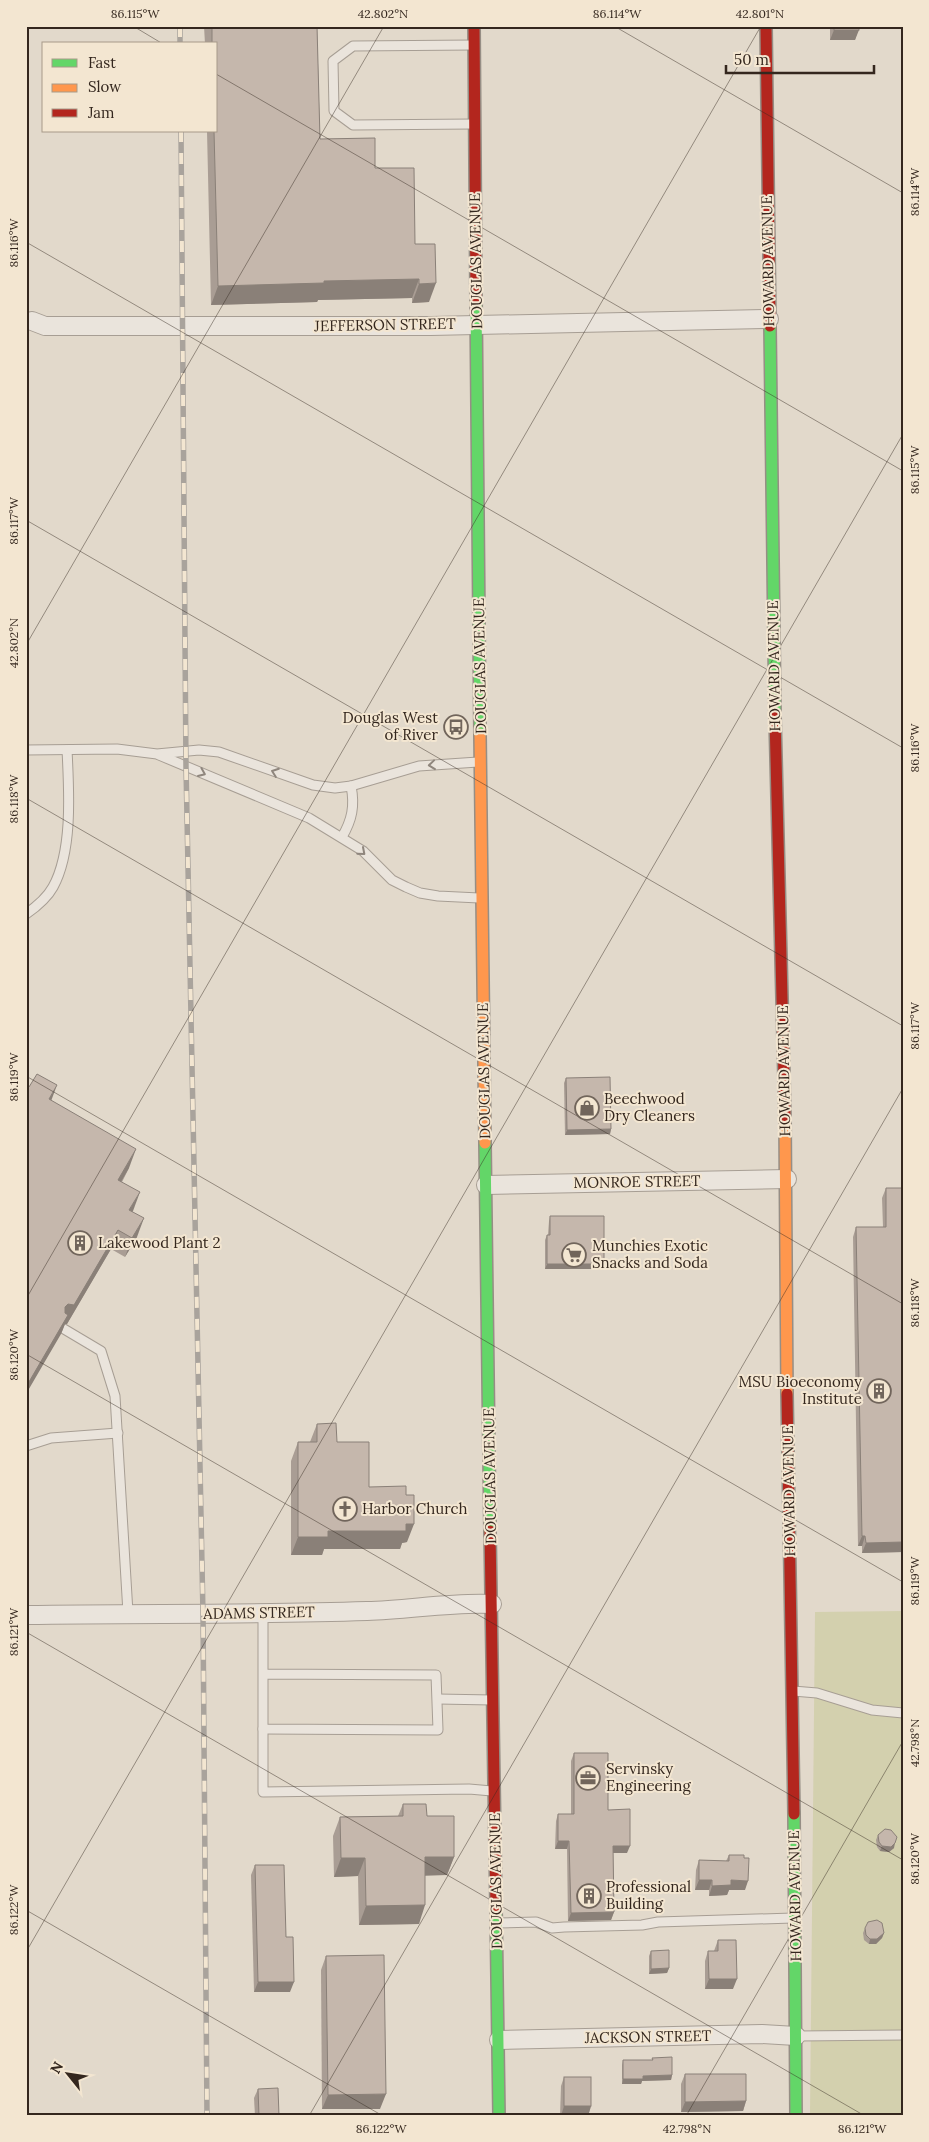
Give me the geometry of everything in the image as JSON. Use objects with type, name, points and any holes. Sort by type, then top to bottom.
[{"type":"street","name":"DOUGLAS AVENUE","points":[[474,26],[481,898],[499,2116]]},
{"type":"street","name":"HOWARD AVENUE","points":[[766,26],[775,722],[787,1179],[787,1373],[796,1918],[796,2116]]},
{"type":"street","name":"JEFFERSON STREET","points":[[29,318],[45,326],[476,324],[769,319]]},
{"type":"street","name":"MONROE STREET","points":[[486,1185],[787,1179]]},
{"type":"street","name":"ADAMS STREET","points":[[26,1614],[128,1613],[202,1615],[263,1612],[368,1611],[467,1603],[492,1604]]},
{"type":"street","name":"JACKSON STREET","points":[[499,2040],[762,2034],[796,2036]]},
{"type":"lane","points":[[474,45],[353,46],[333,61],[334,111],[353,125],[474,124]]},
{"type":"lane","points":[[26,750],[117,749],[157,754],[199,750],[219,752],[313,785],[335,788],[351,786],[419,766],[480,762]]},
{"type":"lane","points":[[26,914],[41,902],[52,888],[61,870],[68,784],[67,750]]},
{"type":"lane","points":[[157,754],[309,818],[362,851],[392,880],[406,888],[438,896],[481,898]]},
{"type":"lane","points":[[342,837],[349,825],[353,810],[351,786]]},
{"type":"lane","points":[[64,1329],[101,1351],[116,1396],[128,1613]]},
{"type":"lane","points":[[26,1446],[51,1438],[118,1433]]},
{"type":"lane","points":[[263,1612],[263,1792],[469,1789],[495,1791]]},
{"type":"lane","points":[[263,1674],[436,1674],[438,1730],[263,1729]]},
{"type":"lane","points":[[792,1691],[817,1693],[872,1710],[903,1713]]},
{"type":"lane","points":[[438,1699],[493,1700]]},
{"type":"lane","points":[[496,1923],[536,1922],[552,1928],[796,1918]]},
{"type":"lane","points":[[796,2036],[903,2035]]},
{"type":"shaded area","points":[[903,1611],[903,2116],[810,2116],[815,1612]]},
{"type":"building","points":[[212,26],[317,26],[320,139],[375,138],[375,168],[414,168],[415,244],[435,244],[436,283],[419,284],[419,279],[218,286],[214,132],[218,132],[218,42],[212,42]]},
{"type":"building","points":[[834,26],[859,26],[859,30],[834,30]]},
{"type":"building","name":"Lakewood Plant 2","points":[[37,1074],[57,1085],[49,1099],[136,1149],[118,1180],[140,1192],[129,1210],[144,1218],[132,1238],[118,1230],[74,1305],[68,1304],[65,1307],[65,1313],[68,1315],[26,1387],[26,1085],[29,1087]]},
{"type":"building","name":"Beechwood Dry Cleaners","points":[[610,1077],[611,1129],[567,1130],[566,1078]]},
{"type":"building","name":"MSU Bioeconomy Institute","points":[[886,1188],[903,1188],[903,1542],[866,1543],[865,1536],[862,1536],[856,1227],[886,1227]]},
{"type":"building","points":[[550,1216],[604,1216],[604,1264],[547,1264],[547,1235],[550,1235]]},
{"type":"building","name":"Harbor Church","points":[[336,1423],[337,1442],[369,1442],[369,1487],[406,1486],[406,1495],[414,1495],[414,1524],[406,1524],[406,1531],[328,1531],[328,1537],[298,1537],[298,1442],[317,1442],[317,1424]]},
{"type":"building","points":[[574,1753],[608,1753],[608,1810],[630,1809],[630,1846],[613,1846],[614,1912],[571,1913],[569,1841],[558,1841],[558,1814],[574,1814]]},
{"type":"building","points":[[403,1804],[426,1804],[427,1816],[454,1816],[454,1857],[425,1857],[425,1905],[366,1906],[365,1858],[341,1858],[340,1817],[403,1816]]},
{"type":"building","points":[[885,1829],[891,1830],[897,1837],[891,1847],[882,1846],[879,1842],[878,1835]]},
{"type":"building","points":[[729,1855],[744,1855],[744,1858],[749,1858],[748,1881],[731,1880],[731,1885],[712,1886],[712,1880],[699,1880],[699,1860],[729,1861]]},
{"type":"building","points":[[255,1865],[284,1865],[286,1937],[293,1937],[294,1982],[258,1982]]},
{"type":"building","points":[[877,1920],[882,1923],[884,1933],[877,1939],[870,1939],[866,1935],[865,1928],[868,1922]]},
{"type":"building","points":[[718,1940],[736,1940],[737,1979],[709,1979],[708,1951],[718,1951]]},
{"type":"building","points":[[669,1950],[669,1968],[651,1969],[651,1951]]},
{"type":"building","points":[[384,1955],[386,2094],[328,2095],[326,1956]]},
{"type":"building","points":[[672,2057],[672,2075],[643,2076],[643,2079],[623,2079],[623,2060],[653,2060],[652,2058]]},
{"type":"building","points":[[685,2074],[746,2074],[746,2101],[685,2102]]},
{"type":"building","points":[[564,2077],[591,2077],[591,2106],[564,2106]]},
{"type":"building","points":[[278,2088],[279,2116],[259,2116],[258,2089]]},
{"type":"railway","points":[[180,26],[180,42]]},
{"type":"railway","points":[[181,132],[186,767],[203,1615],[207,2116]]},
{"type":"traffic: fast","points":[[476,298],[480,734]]},
{"type":"traffic: fast","points":[[770,326],[775,717]]},
{"type":"traffic: fast","points":[[485,1143],[490,1531]]},
{"type":"traffic: fast","points":[[794,1814],[796,2116]]},
{"type":"traffic: fast","points":[[496,1908],[499,2116]]},
{"type":"traffic: slow","points":[[480,734],[485,1143]]},
{"type":"traffic: slow","points":[[785,1119],[787,1394]]},
{"type":"traffic: jam","points":[[474,26],[476,298]]},
{"type":"traffic: jam","points":[[766,26],[770,326]]},
{"type":"traffic: jam","points":[[775,717],[785,1119]]},
{"type":"traffic: jam","points":[[787,1394],[794,1814]]},
{"type":"traffic: jam","points":[[490,1531],[496,1908]]},
{"type":"place","name":"Douglas West of River","points":[[456,727]]},
{"type":"place","name":"Beechwood Dry Cleaners","points":[[587,1108]]},
{"type":"place","name":"Lakewood Plant 2","points":[[80,1243]]},
{"type":"place","name":"Munchies Exotic Snacks and Soda","points":[[574,1255]]},
{"type":"place","name":"MSU Bioeconomy Institute","points":[[879,1391]]},
{"type":"place","name":"Harbor Church","points":[[345,1509]]},
{"type":"place","name":"Servinsky Engineering","points":[[588,1778]]},
{"type":"place","name":"Professional Building","points":[[589,1896]]}]
